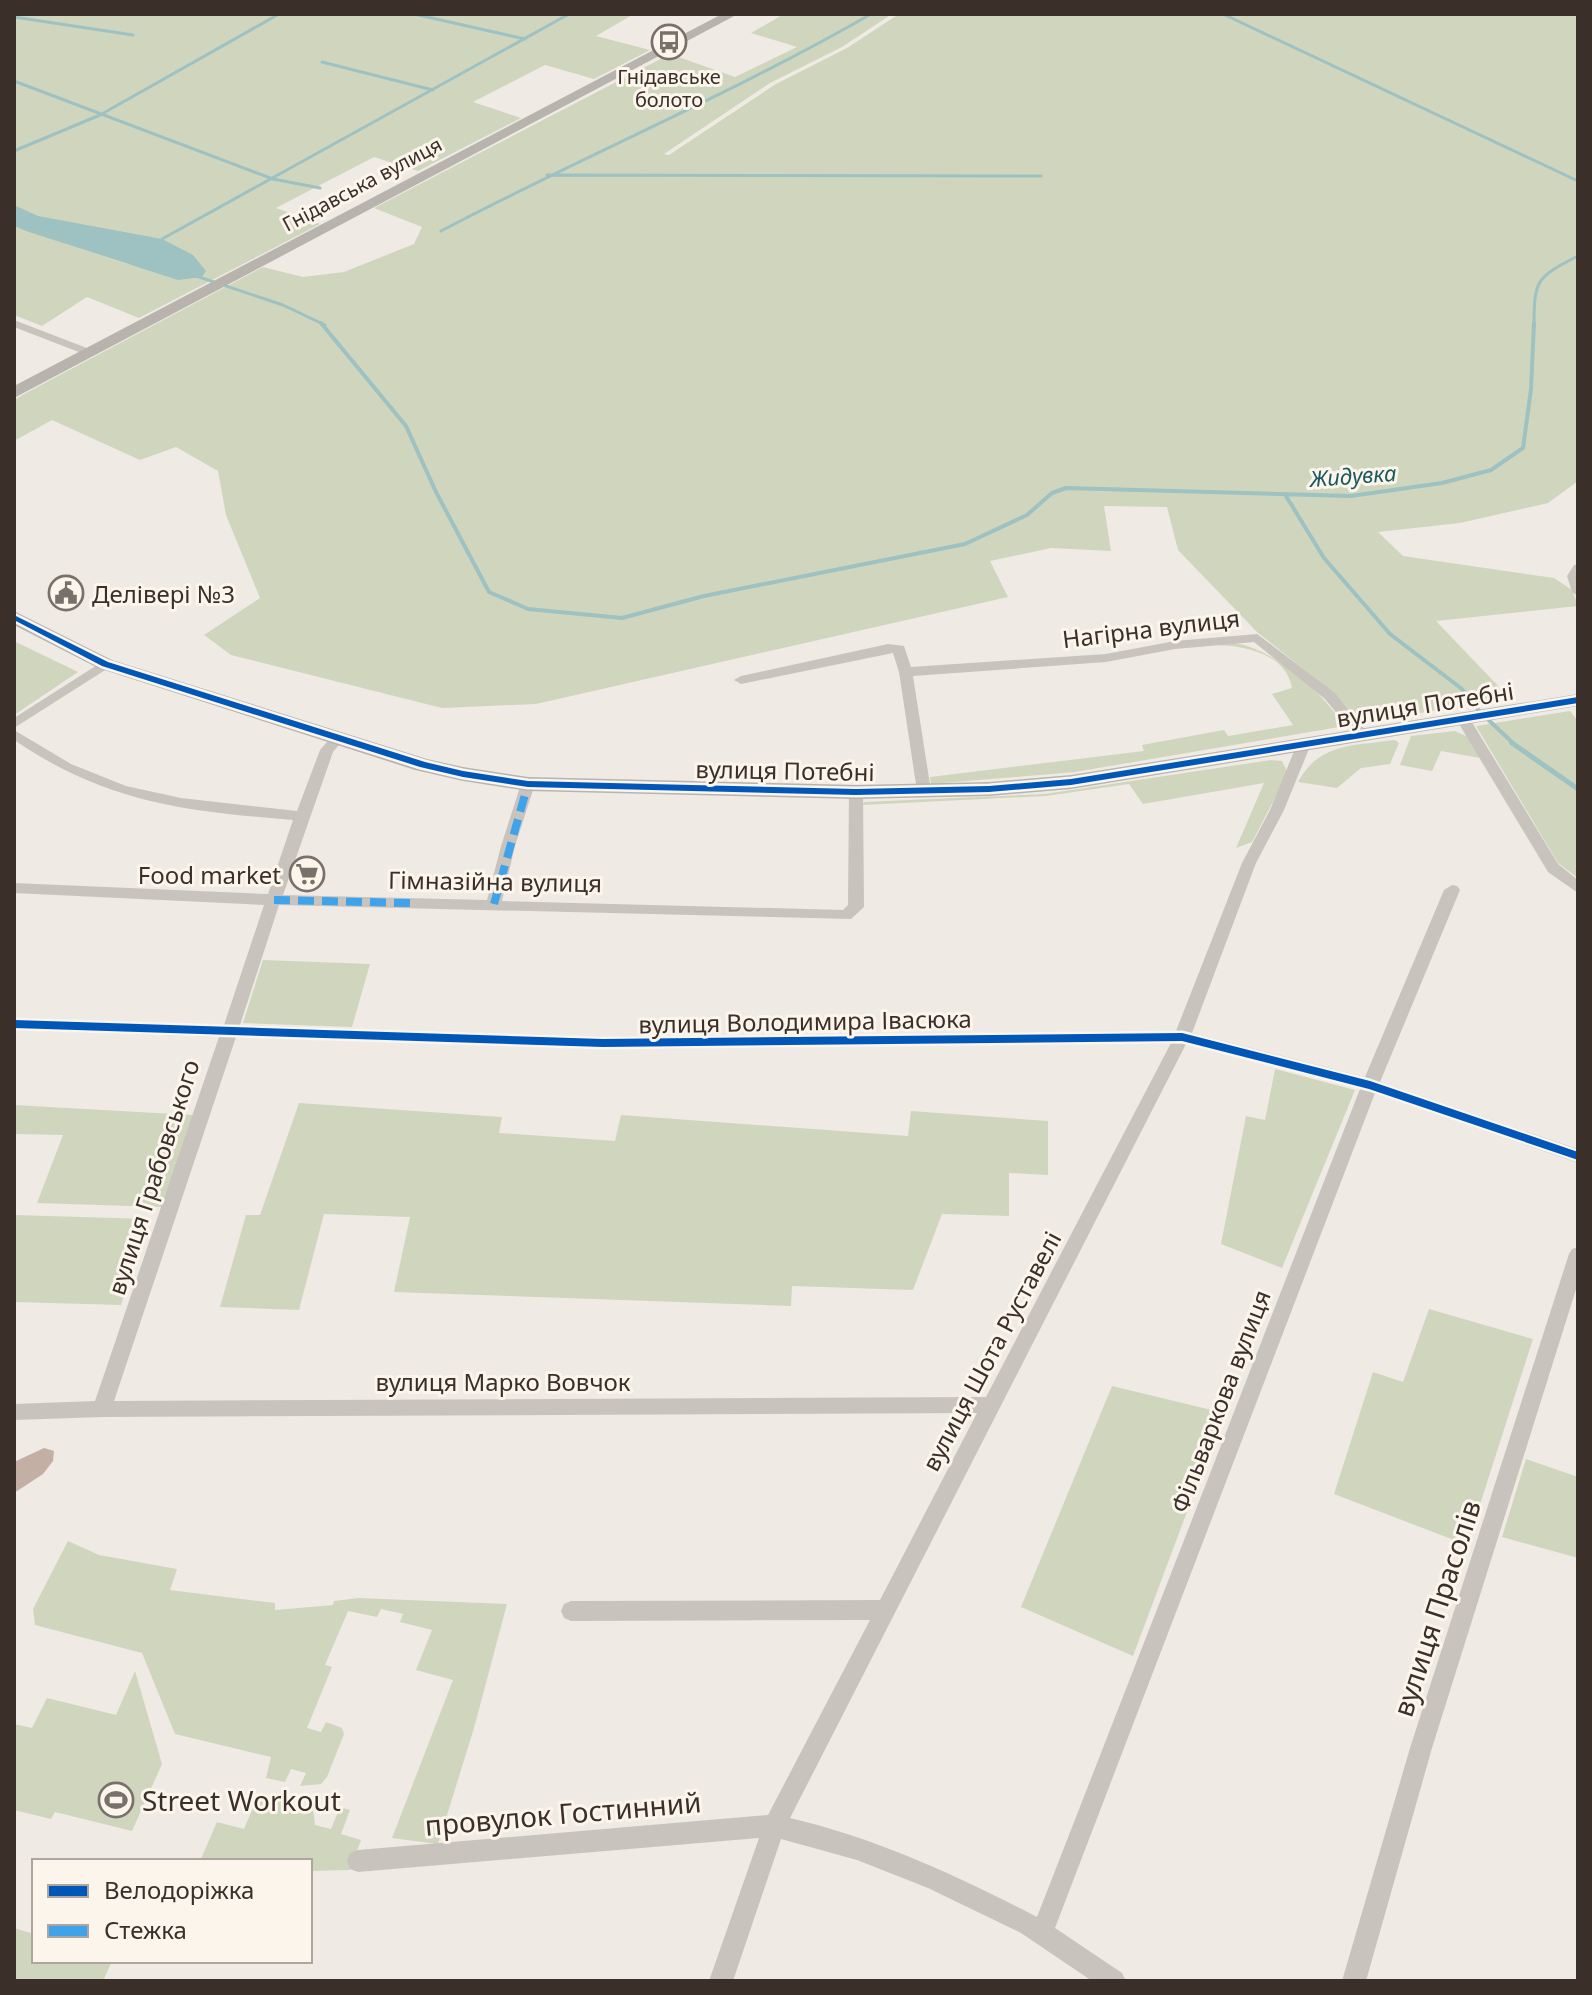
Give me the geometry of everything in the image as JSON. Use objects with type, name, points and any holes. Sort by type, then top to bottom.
[{"type":"street","name":"Гнідавська вулиця","points":[[14,393],[732,14]]},
{"type":"street","points":[[14,323],[88,352]]},
{"type":"street","points":[[1578,568],[1573,576],[1578,592]]},
{"type":"street","name":"вулиця Потебні","points":[[14,617],[105,664],[423,765],[528,784],[856,792],[1071,782],[1578,700]]},
{"type":"street","name":"Нагірна вулиця","points":[[906,672],[1106,658],[1175,645],[1257,638],[1330,696],[1362,735]]},
{"type":"street","points":[[741,680],[892,648],[902,651],[924,791]]},
{"type":"street","points":[[14,724],[105,664]]},
{"type":"street","points":[[1468,718],[1538,846],[1553,868],[1578,888]]},
{"type":"street","points":[[14,734],[67,768],[125,790],[198,805],[302,816]]},
{"type":"street","name":"вулиця Грабовського","points":[[102,1409],[302,816],[327,750],[338,738]]},
{"type":"street","name":"вулиця Шота Руставелі","points":[[721,1981],[774,1826],[1182,1037],[1249,863],[1277,810],[1304,744]]},
{"type":"street","points":[[494,904],[528,784]]},
{"type":"street","name":"Гімназійна вулиця","points":[[14,888],[274,900],[846,915],[856,907],[856,792]]},
{"type":"street","name":"Фільваркова вулиця","points":[[1042,1933],[1370,1085],[1452,890]]},
{"type":"street","name":"вулиця Володимира Івасюка","points":[[14,1024],[603,1043],[1182,1037],[1370,1085],[1578,1156]]},
{"type":"street","name":"вулиця Прасолів","points":[[1354,1981],[1421,1748],[1578,1254]]},
{"type":"street","name":"вулиця Марко Вовчок","points":[[14,1412],[993,1405]]},
{"type":"street","points":[[571,1611],[884,1610]]},
{"type":"street","name":"провулок Гостинний","points":[[358,1861],[774,1826],[825,1837],[952,1886],[1042,1933],[1085,1966],[1114,1981]]},
{"type":"green space","points":[[14,14],[634,14],[596,36],[650,50],[594,79],[545,65],[473,102],[521,118],[418,171],[374,157],[276,208],[320,224],[139,318],[87,297],[42,326],[14,315],[14,226],[130,265],[14,205]]},
{"type":"green space","points":[[784,14],[892,14],[842,47],[770,83],[664,154],[669,155],[776,84],[847,48],[899,14],[1578,14],[1578,481],[1548,503],[1460,523],[1378,532],[1403,556],[1554,578],[1572,590],[1578,606],[1436,621],[1502,690],[1497,700],[1361,723],[1336,695],[1257,632],[1178,550],[1167,507],[1104,506],[1111,551],[1051,548],[990,561],[1008,597],[536,704],[442,708],[231,655],[204,635],[260,598],[226,515],[218,471],[176,447],[140,460],[52,420],[14,441],[14,400],[26,393],[263,267],[303,277],[344,272],[414,244],[422,227],[374,208],[670,54],[735,77],[797,47],[751,33]]},
{"type":"green space","points":[[14,641],[78,672],[14,715]]},
{"type":"green space","points":[[1235,643],[1268,655],[1297,674],[1345,726],[1075,772],[931,784],[930,777],[1144,751],[1142,745],[1224,730],[1228,736],[1293,725],[1272,694],[1292,688],[1288,675],[1280,666],[1259,652],[1246,648],[1208,645]]},
{"type":"green space","points":[[1570,711],[1578,721],[1578,878],[1558,863],[1476,726]]},
{"type":"green space","points":[[1455,731],[1468,737],[1480,758],[1441,751],[1432,771],[1400,765],[1411,736]]},
{"type":"green space","points":[[1395,740],[1399,743],[1390,764],[1361,768],[1337,788],[1298,782],[1317,759],[1339,748]]},
{"type":"green space","points":[[1271,760],[1282,761],[1288,773],[1252,842],[1236,848],[1264,783],[1143,804],[1129,784],[1046,796],[862,805],[864,802],[1045,794]]},
{"type":"green space","points":[[263,960],[370,964],[352,1027],[243,1023]]},
{"type":"green space","points":[[1275,1069],[1355,1090],[1282,1268],[1221,1244],[1246,1116],[1265,1120]]},
{"type":"green space","points":[[299,1103],[502,1117],[499,1133],[615,1141],[621,1115],[908,1136],[911,1111],[1048,1121],[1048,1175],[1009,1173],[1009,1216],[942,1214],[913,1290],[792,1286],[791,1306],[394,1292],[410,1217],[324,1214],[299,1310],[220,1307],[246,1215],[260,1215]]},
{"type":"green space","points":[[14,1105],[193,1115],[162,1207],[37,1203],[63,1135],[14,1134]]},
{"type":"green space","points":[[14,1215],[149,1219],[121,1305],[14,1302]]},
{"type":"green space","points":[[1429,1309],[1533,1339],[1467,1545],[1334,1494],[1373,1372],[1403,1382]]},
{"type":"green space","points":[[1112,1386],[1224,1413],[1133,1656],[1021,1607]]},
{"type":"green space","points":[[1526,1459],[1578,1477],[1578,1558],[1502,1537]]},
{"type":"green space","points":[[68,1541],[99,1555],[177,1569],[170,1590],[275,1603],[275,1610],[333,1605],[334,1601],[358,1598],[507,1604],[474,1728],[438,1844],[392,1838],[453,1680],[416,1670],[432,1630],[400,1622],[403,1614],[381,1609],[377,1617],[348,1611],[325,1665],[332,1667],[307,1728],[321,1732],[326,1722],[342,1728],[344,1734],[327,1777],[321,1784],[300,1786],[306,1773],[291,1769],[285,1782],[266,1778],[271,1757],[175,1734],[142,1653],[35,1625],[33,1609]]},
{"type":"green space","points":[[135,1671],[162,1764],[132,1831],[55,1812],[51,1819],[14,1810],[14,1724],[32,1728],[47,1698],[116,1715]]},
{"type":"green space","points":[[268,1798],[313,1809],[315,1825],[331,1829],[340,1807],[350,1810],[341,1834],[361,1840],[350,1870],[312,1871],[312,1859],[201,1859],[217,1822],[244,1829],[255,1803]]},
{"type":"green space","points":[[14,1928],[32,1933],[32,1963],[111,1963],[103,1981],[14,1981]]},
{"type":"water","points":[[14,205],[38,216],[162,239],[193,255],[206,271],[202,277],[178,280],[26,231],[14,226]]},
{"type":"building","points":[[44,1448],[54,1451],[53,1461],[43,1474],[14,1493],[14,1462]]},
{"type":"waterway","points":[[102,114],[279,14]]},
{"type":"waterway","points":[[414,14],[524,39]]},
{"type":"waterway","points":[[524,39],[569,14]]},
{"type":"waterway","points":[[553,175],[765,71],[871,14]]},
{"type":"waterway","name":"Жидувка","points":[[1223,14],[1578,181]]},
{"type":"waterway","points":[[14,17],[133,35]]},
{"type":"waterway","points":[[432,90],[524,39]]},
{"type":"waterway","points":[[322,62],[432,90]]},
{"type":"waterway","points":[[14,81],[102,114]]},
{"type":"waterway","points":[[272,178],[432,90]]},
{"type":"waterway","points":[[14,151],[102,114]]},
{"type":"waterway","points":[[102,114],[272,178]]},
{"type":"waterway","points":[[547,175],[553,175]]},
{"type":"waterway","points":[[441,231],[553,175]]},
{"type":"waterway","points":[[553,175],[1041,176]]},
{"type":"waterway","points":[[162,239],[272,178]]},
{"type":"waterway","points":[[272,178],[320,188]]},
{"type":"waterway","name":"Жидувка","points":[[1534,325],[1535,298],[1541,281],[1554,269],[1578,256]]},
{"type":"waterway","points":[[196,276],[283,305],[321,323]]},
{"type":"waterway","points":[[321,323],[325,325]]},
{"type":"waterway","points":[[321,323],[406,426],[436,492],[489,592],[528,609],[622,618],[704,596],[965,544],[1027,515],[1052,493],[1066,488],[1351,496],[1442,483],[1491,470],[1523,448],[1531,389],[1534,323]]},
{"type":"waterway","name":"Жидувка","points":[[1286,496],[1324,558],[1390,634],[1462,689],[1480,712],[1515,745]]},
{"type":"waterway","name":"Жидувка","points":[[1512,743],[1578,789]]},
{"type":"marked path","points":[[494,904],[528,784]]},
{"type":"marked path","points":[[274,900],[411,903]]},
{"type":"cycle path","points":[[14,617],[105,664],[423,765],[528,784],[856,792],[989,789],[1071,782],[1578,700]]},
{"type":"cycle path","points":[[14,1024],[603,1043],[1182,1037],[1370,1085],[1578,1156]]},
{"type":"place","name":"Гнідавське болото","points":[[669,42]]},
{"type":"place","name":"Делівері №3","points":[[66,593]]},
{"type":"place","name":"Food market","points":[[307,874]]},
{"type":"place","name":"Street Workout","points":[[116,1800]]}]
